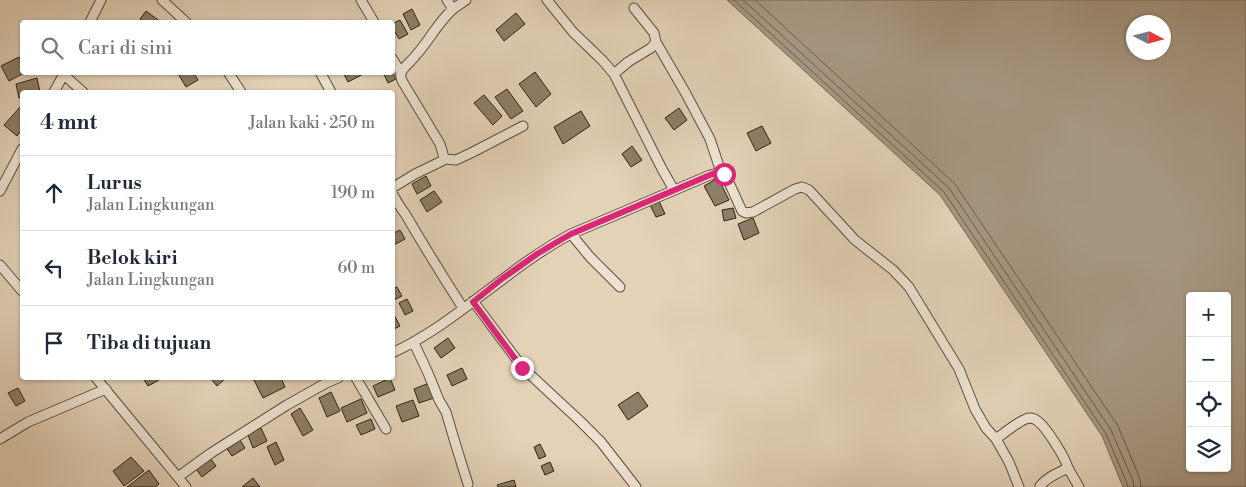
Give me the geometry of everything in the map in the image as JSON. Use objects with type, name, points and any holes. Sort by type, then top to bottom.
[{"type":"street","points":[[91,20],[101,0]]},
{"type":"street","points":[[162,0],[184,20]]},
{"type":"street","points":[[361,0],[373,20]]},
{"type":"street","points":[[447,0],[453,9]]},
{"type":"street","points":[[401,73],[453,9],[466,0]]},
{"type":"street","points":[[547,0],[573,32],[614,74],[674,190]]},
{"type":"street","points":[[634,8],[654,33],[656,42],[710,139],[721,172],[726,176],[742,211],[746,214],[753,212],[802,187],[809,190],[855,240],[893,270],[909,288],[959,370],[975,409],[1009,462],[1019,487]]},
{"type":"street","points":[[614,74],[628,62],[651,48],[656,42]]},
{"type":"street","points":[[395,63],[401,73],[401,79],[440,144],[444,159]]},
{"type":"street","points":[[55,90],[63,75]]},
{"type":"street","points":[[65,75],[81,90]]},
{"type":"street","points":[[230,75],[240,90]]},
{"type":"street","points":[[322,75],[331,90]]},
{"type":"street","points":[[395,186],[444,159],[456,160],[471,154],[523,126]]},
{"type":"street","points":[[0,191],[20,153]]},
{"type":"street","points":[[395,352],[431,332],[537,254],[571,234],[721,172]]},
{"type":"street","points":[[395,199],[463,308]]},
{"type":"street","points":[[571,234],[590,257],[620,287]]},
{"type":"street","points":[[0,264],[20,289]]},
{"type":"street","points":[[473,302],[522,368],[601,442],[636,487]]},
{"type":"street","points":[[414,342],[441,405],[446,412],[468,484]]},
{"type":"street","points":[[98,380],[186,487]]},
{"type":"street","points":[[178,477],[211,453],[325,380]]},
{"type":"street","points":[[357,380],[386,429]]},
{"type":"street","points":[[0,439],[28,422],[106,388]]},
{"type":"street","points":[[996,439],[1025,420],[1030,418],[1036,419],[1065,458],[1068,468],[1079,487]]},
{"type":"street","points":[[1039,487],[1050,477],[1068,468]]},
{"type":"water","points":[[727,0],[1246,0],[1246,487],[1123,487],[1102,436],[940,195]]},
{"type":"building","points":[[412,9],[420,25],[411,30],[403,14]]},
{"type":"building","points":[[146,11],[158,20],[142,20],[140,19]]},
{"type":"building","points":[[516,13],[525,24],[504,41],[496,30]]},
{"type":"building","points":[[400,20],[408,34],[399,39],[395,32],[395,22]]},
{"type":"building","points":[[19,57],[20,75],[9,81],[1,66]]},
{"type":"building","points":[[535,72],[551,94],[536,107],[519,84]]},
{"type":"building","points":[[179,75],[195,75],[198,80],[186,87]]},
{"type":"building","points":[[344,75],[361,75],[348,82]]},
{"type":"building","points":[[384,75],[394,75],[396,79],[388,83]]},
{"type":"building","points":[[37,78],[40,90],[20,90],[19,98],[16,84]]},
{"type":"building","points":[[507,89],[523,111],[511,119],[495,97]]},
{"type":"building","points":[[484,95],[502,116],[493,125],[474,103]]},
{"type":"building","points":[[20,107],[20,132],[17,136],[4,125]]},
{"type":"building","points":[[679,108],[687,120],[674,130],[665,118]]},
{"type":"building","points":[[581,111],[590,126],[563,144],[554,127]]},
{"type":"building","points":[[762,126],[771,143],[756,151],[747,133]]},
{"type":"building","points":[[632,146],[642,160],[631,167],[622,154]]},
{"type":"building","points":[[426,176],[431,186],[417,194],[412,184]]},
{"type":"building","points":[[718,178],[729,200],[715,206],[704,186]]},
{"type":"building","points":[[434,191],[442,202],[427,212],[420,200]]},
{"type":"building","points":[[659,201],[665,214],[656,217],[650,205]]},
{"type":"building","points":[[733,208],[736,218],[724,221],[722,210]]},
{"type":"building","points":[[753,218],[759,233],[744,240],[738,224]]},
{"type":"building","points":[[400,230],[405,239],[395,244],[395,232]]},
{"type":"building","points":[[397,287],[402,296],[395,300],[395,288]]},
{"type":"building","points":[[407,299],[413,311],[405,315],[399,303]]},
{"type":"building","points":[[395,317],[400,326],[395,328]]},
{"type":"building","points":[[448,338],[455,348],[441,358],[434,348]]},
{"type":"building","points":[[462,368],[467,379],[452,386],[447,375]]},
{"type":"building","points":[[144,380],[159,380],[148,386]]},
{"type":"building","points":[[212,380],[224,380],[217,386]]},
{"type":"building","points":[[254,380],[282,380],[285,387],[263,398]]},
{"type":"building","points":[[386,380],[391,380],[395,390],[378,397],[373,386]]},
{"type":"building","points":[[429,383],[434,398],[419,403],[414,389]]},
{"type":"building","points":[[18,388],[25,401],[16,406],[8,393]]},
{"type":"building","points":[[331,392],[340,411],[327,417],[319,398]]},
{"type":"building","points":[[638,392],[648,406],[628,420],[618,405]]},
{"type":"building","points":[[361,399],[367,413],[347,422],[341,408]]},
{"type":"building","points":[[413,400],[419,416],[402,422],[396,406]]},
{"type":"building","points":[[300,408],[313,430],[303,436],[291,414]]},
{"type":"building","points":[[371,419],[375,429],[361,435],[356,425]]},
{"type":"building","points":[[261,428],[267,441],[253,448],[248,435]]},
{"type":"building","points":[[240,440],[245,448],[232,456],[227,449]]},
{"type":"building","points":[[276,442],[284,460],[275,465],[267,447]]},
{"type":"building","points":[[540,444],[546,456],[539,459],[534,447]]},
{"type":"building","points":[[131,457],[144,471],[124,486],[113,471]]},
{"type":"building","points":[[210,458],[216,466],[202,477],[196,469]]},
{"type":"building","points":[[550,462],[554,471],[545,475],[541,466]]},
{"type":"building","points":[[149,470],[159,484],[155,487],[127,487]]},
{"type":"building","points":[[253,478],[260,487],[242,487]]},
{"type":"building","points":[[514,480],[516,487],[498,487],[497,485]]},
{"type":"route","points":[[522,368],[473,302],[537,254],[571,234],[717,172],[724,174]]}]
